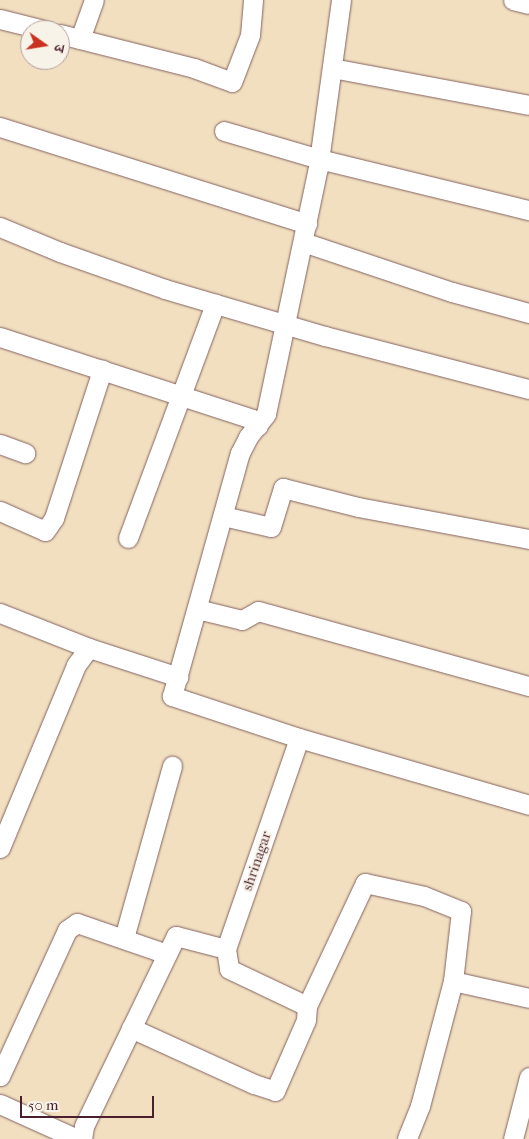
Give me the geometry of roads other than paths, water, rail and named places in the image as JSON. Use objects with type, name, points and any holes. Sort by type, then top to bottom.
[{"type":"street","points":[[80,39],[94,0]]},
{"type":"street","points":[[70,36],[194,68],[232,82],[250,36],[253,0]]},
{"type":"street","points":[[341,0],[320,160],[287,325],[266,414],[248,437],[240,453],[172,696],[299,738],[529,806]]},
{"type":"street","points":[[513,0],[529,4]]},
{"type":"street","points":[[0,19],[20,24]]},
{"type":"street","points":[[332,68],[529,105]]},
{"type":"street","points":[[0,127],[305,233],[452,292],[529,313]]},
{"type":"street","points":[[224,131],[320,160],[529,210]]},
{"type":"street","points":[[0,227],[60,252],[215,304],[529,389]]},
{"type":"street","points":[[128,538],[215,304]]},
{"type":"street","points":[[0,337],[252,419],[258,426]]},
{"type":"street","points":[[0,511],[45,531],[54,518],[102,370]]},
{"type":"street","points":[[0,444],[24,452]]},
{"type":"street","points":[[223,516],[271,527],[283,488],[358,507],[529,540]]},
{"type":"street","points":[[197,608],[242,620],[258,611],[529,686]]},
{"type":"street","points":[[0,613],[89,648],[178,677]]},
{"type":"street","points":[[0,848],[76,665],[89,648]]},
{"type":"street","name":"shrinagar","points":[[226,949],[299,738]]},
{"type":"street","points":[[124,938],[172,766]]},
{"type":"street","points":[[131,1028],[193,1058],[275,1091],[306,1020],[306,1006],[366,883],[424,896],[461,911],[454,981],[420,1106],[407,1139]]},
{"type":"street","points":[[0,1076],[67,930],[77,923],[167,954]]},
{"type":"street","points":[[82,1139],[84,1126],[176,936],[226,949],[229,969],[306,1006]]},
{"type":"street","points":[[454,981],[529,998]]},
{"type":"street","points":[[512,1139],[529,1077]]},
{"type":"street","points":[[0,1104],[77,1139]]}]
